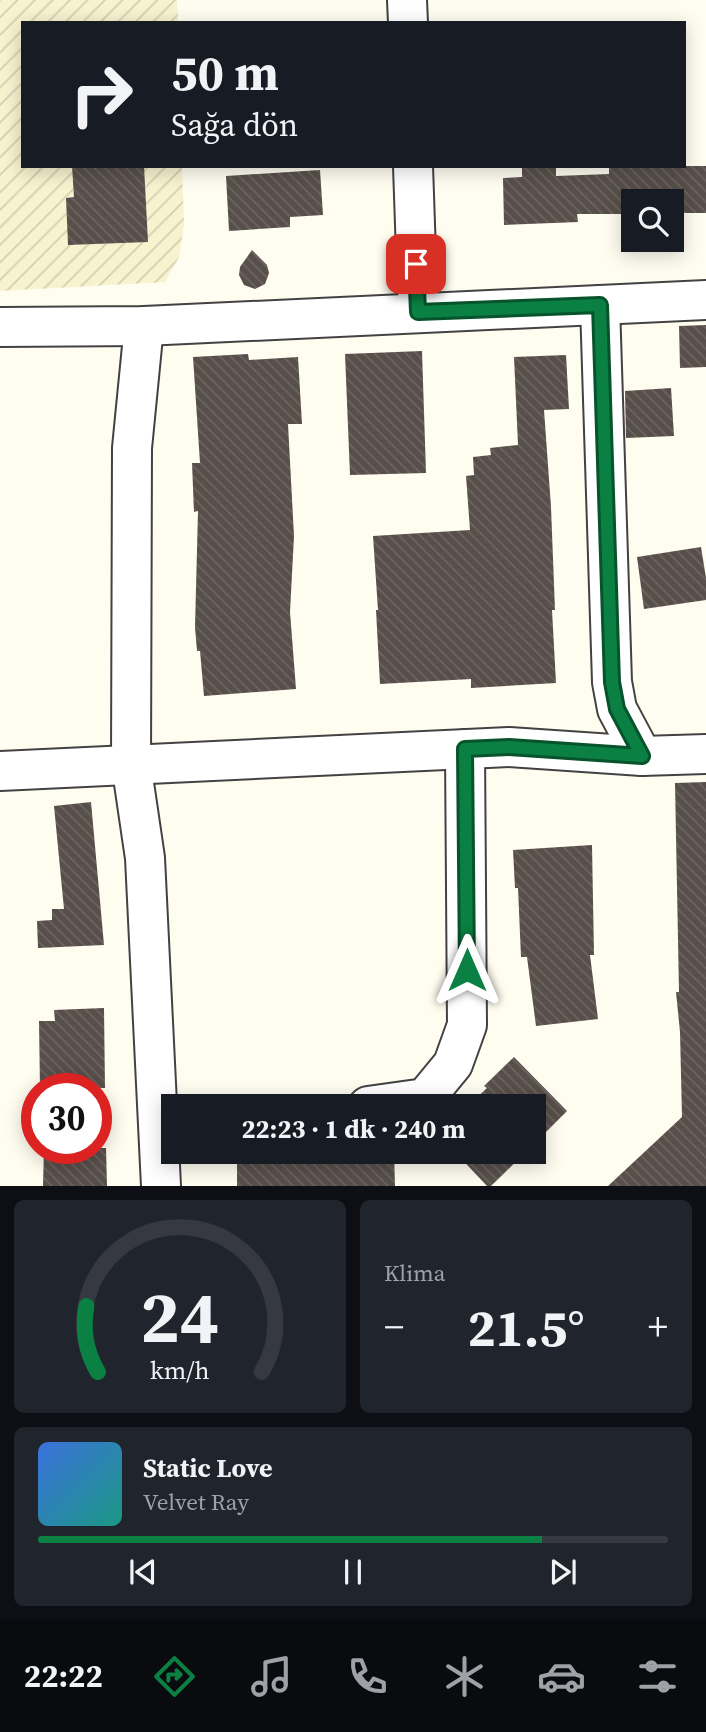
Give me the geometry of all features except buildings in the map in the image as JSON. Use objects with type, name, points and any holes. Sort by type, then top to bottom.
[{"type":"street","points":[[407,0],[408,21]]},
{"type":"street","points":[[413,168],[418,312]]},
{"type":"street","points":[[0,327],[144,326],[706,300]]},
{"type":"street","points":[[600,305],[612,682],[617,709],[642,756]]},
{"type":"street","points":[[144,326],[132,448],[131,763],[145,858],[163,1094]]},
{"type":"street","points":[[0,771],[509,747],[642,756],[706,754]]},
{"type":"street","points":[[428,1094],[453,1064],[467,1025],[465,749]]},
{"type":"street","points":[[161,1186],[162,1164]]},
{"type":"shaded area","points":[[0,0],[177,0],[178,21],[21,21],[21,168],[182,168],[184,225],[179,257],[165,282],[0,291]]},
{"type":"route","points":[[416,264],[418,312],[600,305],[612,682],[617,709],[642,756],[509,747],[465,749],[467,970]]}]
